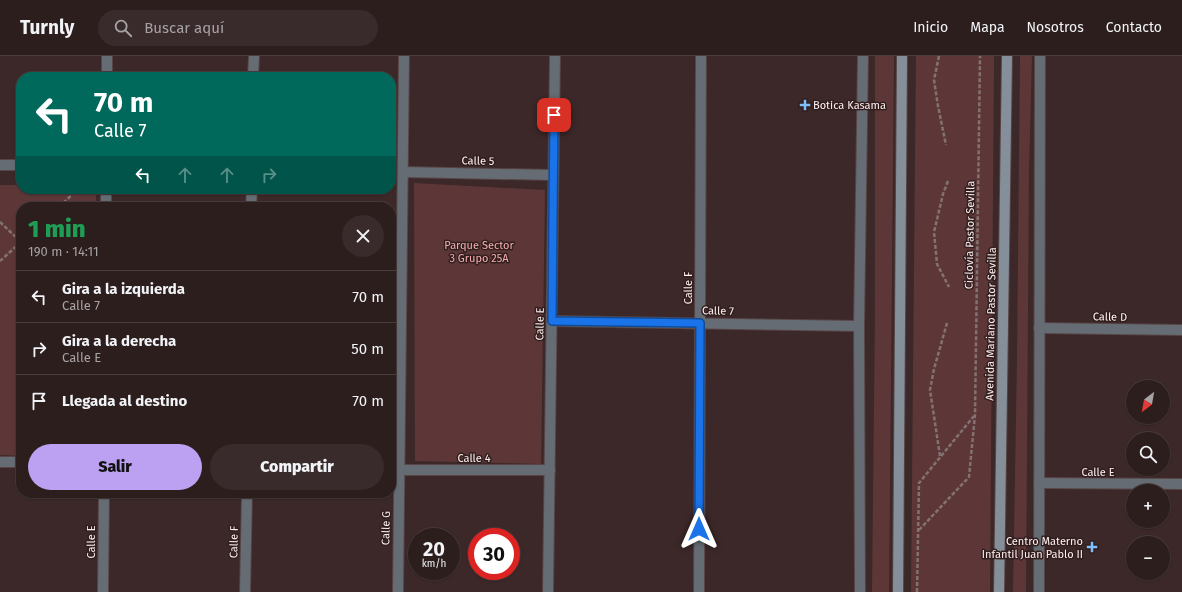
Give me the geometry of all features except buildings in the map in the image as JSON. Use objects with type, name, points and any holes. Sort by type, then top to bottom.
[{"type":"main road","points":[[898,592],[902,56]]},
{"type":"main road","name":"Avenida Mariano Pastor Sevilla","points":[[999,592],[1007,56]]},
{"type":"street","points":[[107,56],[107,72]]},
{"type":"street","points":[[253,72],[254,56]]},
{"type":"street","name":"Calle G","points":[[398,592],[399,470],[396,319],[403,172],[404,56]]},
{"type":"street","name":"Calle E","points":[[548,592],[555,56]]},
{"type":"street","name":"Calle F","points":[[699,592],[702,56]]},
{"type":"street","points":[[860,592],[859,326],[863,56]]},
{"type":"street","points":[[1039,592],[1040,56]]},
{"type":"street","points":[[0,165],[16,165]]},
{"type":"street","name":"Calle 5","points":[[403,172],[553,175]]},
{"type":"street","name":"Calle 7","points":[[552,321],[859,326]]},
{"type":"street","name":"Calle D","points":[[1039,328],[1182,330]]},
{"type":"street","points":[[0,462],[16,462]]},
{"type":"street","name":"Calle 4","points":[[399,470],[550,470]]},
{"type":"street","name":"Calle E","points":[[1039,483],[1182,484]]},
{"type":"street","name":"Calle E","points":[[103,592],[104,498]]},
{"type":"street","name":"Calle F","points":[[245,592],[247,498]]},
{"type":"path","points":[[939,56],[934,80],[946,145]]},
{"type":"path","name":"Ciclovía Pastor Sevilla","points":[[919,530],[969,477],[975,415],[980,56]]},
{"type":"path","points":[[948,181],[943,194],[934,232],[937,264],[949,288]]},
{"type":"path","points":[[64,202],[73,194]]},
{"type":"path","points":[[0,222],[16,237]]},
{"type":"path","points":[[0,261],[16,247]]},
{"type":"path","points":[[940,457],[930,390],[934,369],[947,323]]},
{"type":"path","points":[[916,592],[920,484],[975,415]]},
{"type":"green space","points":[[875,56],[894,56],[889,592],[872,592],[875,311]]},
{"type":"green space","points":[[916,56],[994,56],[990,592],[911,592]]},
{"type":"green space","points":[[1020,56],[1032,56],[1029,169],[1026,592],[1013,592],[1017,359]]},
{"type":"green space","name":"Parque Sector 3 Grupo 25A","points":[[414,183],[545,190],[541,464],[415,461]]},
{"type":"green space","points":[[0,185],[16,185],[16,194],[96,194],[96,202],[16,202],[16,456],[0,455]]},
{"type":"place","name":"Botica Kasama","points":[[805,105]]},
{"type":"place","name":"Centro Materno Infantil Juan Pablo II","points":[[1092,547]]},
{"type":"route","points":[[554,115],[552,321],[700,323],[699,529]]}]
